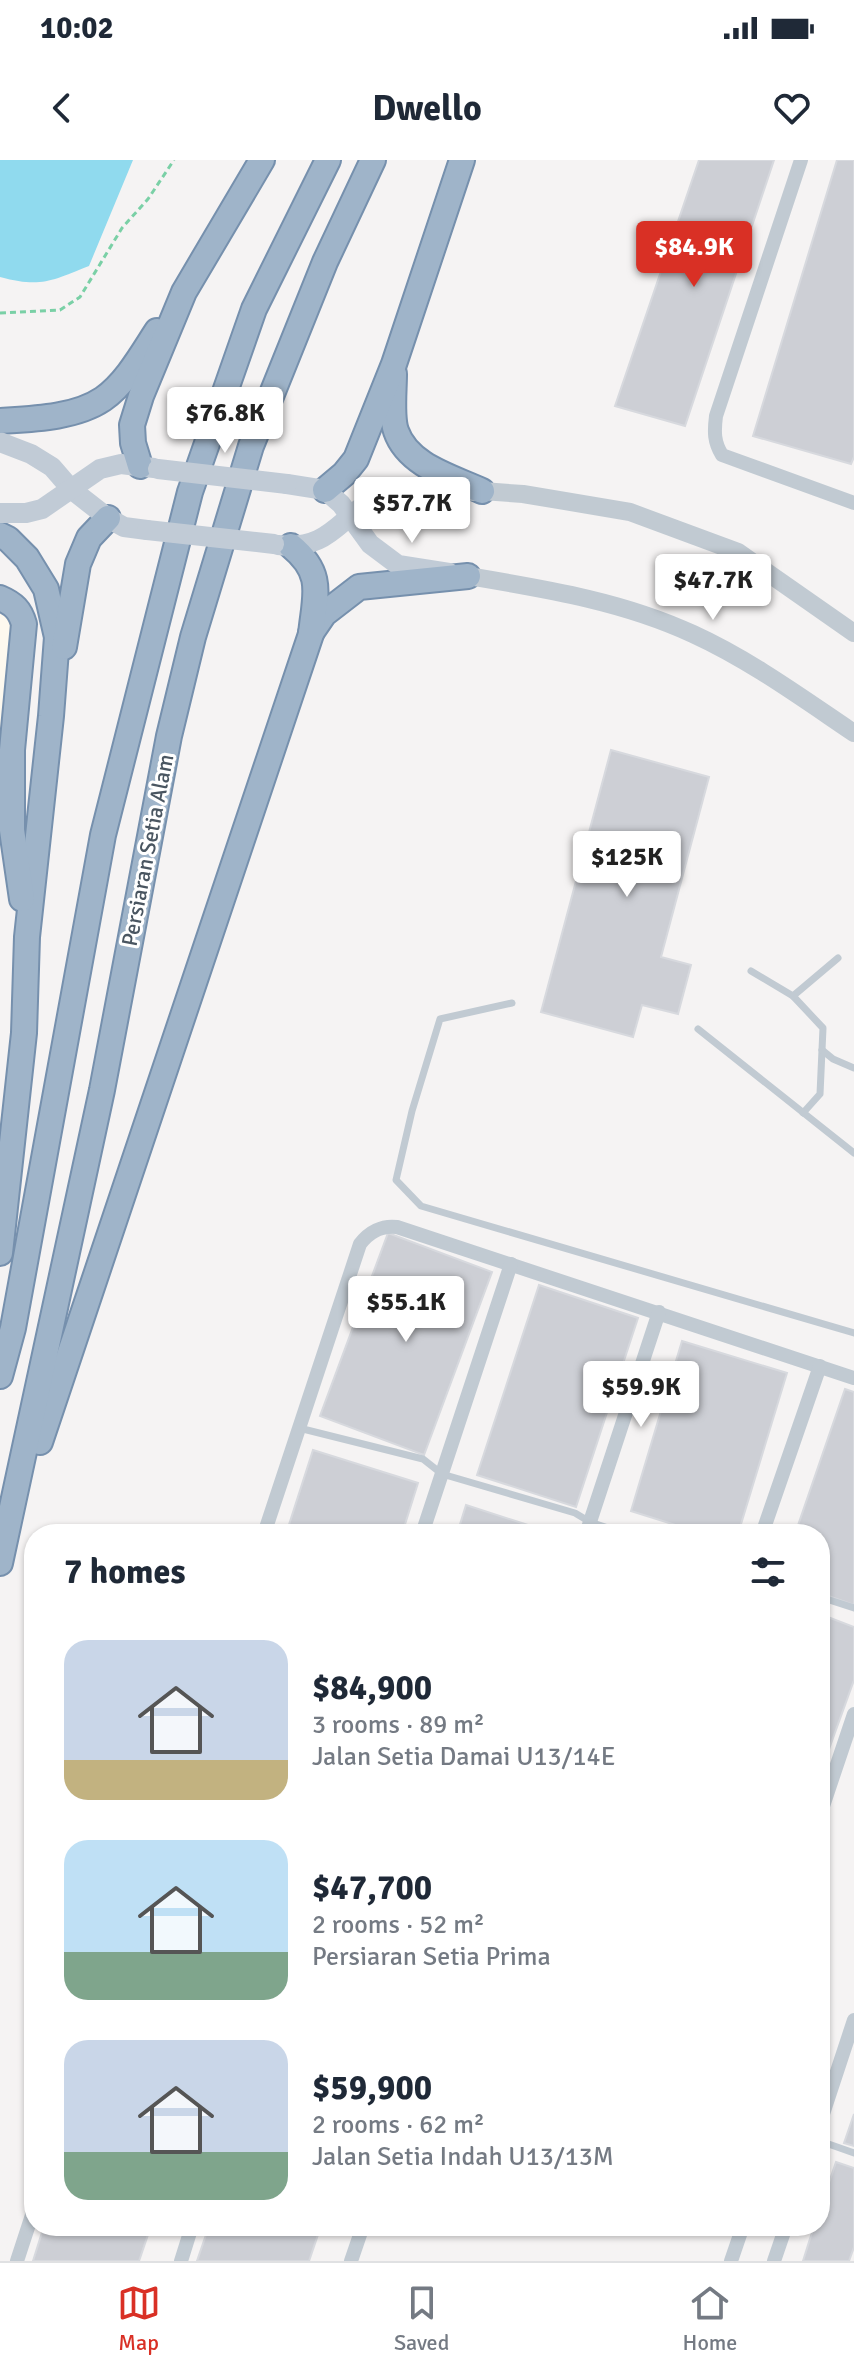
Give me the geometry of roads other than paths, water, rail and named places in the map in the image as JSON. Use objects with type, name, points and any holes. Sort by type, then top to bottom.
[{"type":"highway","points":[[0,421],[66,415],[102,399],[128,373],[184,292],[262,160]]},
{"type":"highway","name":"Persiaran Setia Alam","points":[[0,1376],[16,1313],[103,835],[190,492],[254,309],[328,160]]},
{"type":"highway","name":"Persiaran Setia Alam","points":[[1,1559],[102,1090],[169,736],[193,637],[251,446],[325,262],[373,160]]},
{"type":"highway","points":[[325,490],[356,459],[394,364],[462,160]]},
{"type":"highway","points":[[149,468],[133,443],[132,425],[184,292]]},
{"type":"highway","points":[[394,364],[395,429],[406,450],[419,462],[482,491]]},
{"type":"highway","points":[[51,716],[78,564],[89,538],[108,518]]},
{"type":"highway","points":[[0,535],[27,558],[46,589],[57,637],[27,937],[23,1047],[0,1253]]},
{"type":"highway","points":[[1,1559],[311,634],[316,588],[312,567],[305,557],[283,545]]},
{"type":"highway","points":[[311,634],[324,614],[359,587],[468,576]]},
{"type":"highway","points":[[0,598],[20,612],[25,636],[12,750],[12,817],[27,937]]},
{"type":"main road","points":[[0,442],[31,454],[52,467],[71,489],[124,527],[283,545],[318,540],[375,499],[402,489],[482,491]]},
{"type":"main road","points":[[0,513],[26,513],[42,509],[100,469],[121,464],[287,484],[325,490],[341,504],[370,544],[398,565],[468,576]]},
{"type":"street","points":[[801,160],[716,416],[716,445],[722,455],[854,503]]},
{"type":"street","points":[[482,491],[523,494],[630,512],[738,552],[854,633]]},
{"type":"street","points":[[468,576],[556,591],[620,607],[692,634],[767,676],[847,728],[854,741]]},
{"type":"street","points":[[267,1524],[360,1244],[366,1236],[387,1226],[659,1312],[854,1378]]},
{"type":"street","points":[[425,1524],[511,1264]]},
{"type":"street","points":[[589,1524],[659,1312]]},
{"type":"street","points":[[765,1524],[820,1366]]},
{"type":"street","points":[[830,1785],[854,1714]]},
{"type":"street","points":[[830,2093],[854,2020]]},
{"type":"street","points":[[17,2261],[25,2236]]},
{"type":"street","points":[[181,2261],[189,2236]]},
{"type":"street","points":[[351,2261],[360,2236]]},
{"type":"street","points":[[731,2261],[740,2236]]},
{"type":"street","points":[[774,2261],[783,2236]]},
{"type":"lane","points":[[793,996],[838,958]]},
{"type":"lane","points":[[751,971],[793,996],[823,1028],[820,1094],[803,1113]]},
{"type":"lane","points":[[512,1003],[440,1019],[412,1111],[396,1180],[421,1206],[854,1333]]},
{"type":"lane","points":[[698,1029],[854,1153]]},
{"type":"lane","points":[[822,1050],[833,1059],[854,1068]]},
{"type":"lane","points":[[299,1428],[423,1459],[442,1474],[575,1513],[585,1524]]},
{"type":"lane","points":[[830,1600],[854,1608]]},
{"type":"lane","points":[[830,2145],[854,2153]]},
{"type":"water","points":[[0,160],[133,160],[89,266],[46,281],[26,282],[0,277]]}]
